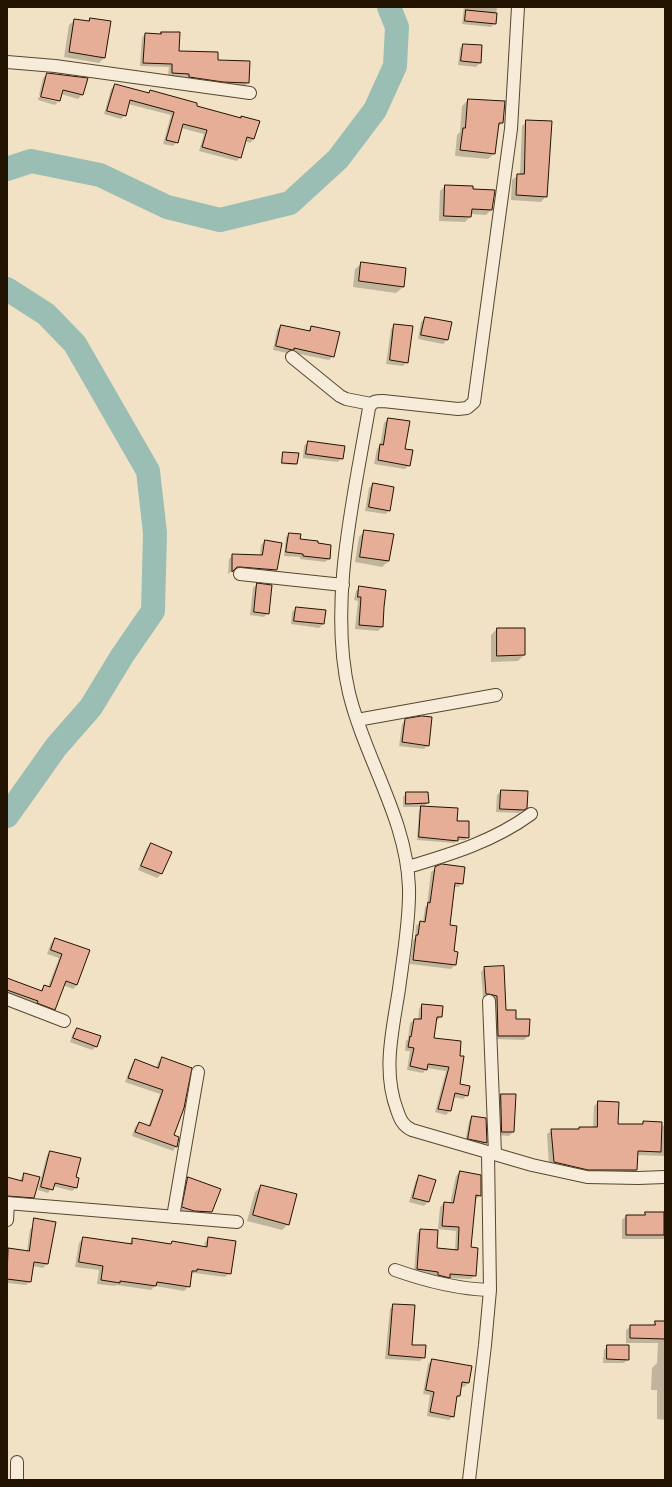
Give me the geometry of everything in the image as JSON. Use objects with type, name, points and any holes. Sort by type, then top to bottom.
[{"type":"street","points":[[292,357],[340,396],[371,404],[376,401],[383,401],[458,409],[467,408],[474,402],[509,143],[518,7]]},
{"type":"street","points":[[7,62],[63,67],[250,93]]},
{"type":"street","points":[[371,404],[345,549],[342,620],[343,660],[357,720],[383,785],[408,867],[409,904],[390,1040],[389,1064],[392,1097],[401,1120],[408,1129],[491,1153],[587,1177],[665,1177]]},
{"type":"street","points":[[240,574],[343,585]]},
{"type":"street","points":[[357,720],[496,695]]},
{"type":"street","points":[[408,867],[482,842],[500,834],[531,814]]},
{"type":"street","points":[[7,999],[64,1021]]},
{"type":"street","points":[[469,1480],[490,1290],[491,1153],[489,1001]]},
{"type":"street","points":[[173,1217],[198,1072]]},
{"type":"street","points":[[7,1220],[8,1203],[237,1222]]},
{"type":"street","points":[[395,1270],[435,1283],[473,1290],[490,1290]]},
{"type":"street","points":[[17,1462],[17,1480]]},
{"type":"building","points":[[466,10],[497,13],[496,24],[465,21]]},
{"type":"building","points":[[90,18],[111,21],[105,58],[69,52],[74,19],[89,21]]},
{"type":"building","points":[[161,32],[180,32],[179,51],[218,52],[218,60],[250,61],[249,83],[223,82],[189,77],[189,74],[172,73],[172,64],[143,63],[145,33],[161,34]]},
{"type":"building","points":[[463,44],[482,45],[481,63],[461,61]]},
{"type":"building","points":[[47,73],[88,78],[83,95],[63,90],[60,101],[41,97]]},
{"type":"building","points":[[115,84],[149,93],[150,90],[197,103],[197,106],[241,118],[241,116],[260,121],[254,139],[247,137],[241,158],[202,147],[207,130],[183,124],[178,143],[166,140],[174,112],[130,100],[126,116],[107,111]]},
{"type":"building","points":[[468,99],[505,101],[503,123],[499,123],[495,154],[460,150],[463,128],[465,128]]},
{"type":"building","points":[[526,120],[552,121],[547,197],[516,195],[517,174],[524,174]]},
{"type":"building","points":[[445,185],[473,186],[473,189],[495,190],[492,210],[472,209],[471,217],[444,216]]},
{"type":"building","points":[[361,262],[406,268],[404,287],[359,281]]},
{"type":"building","points":[[425,317],[452,322],[448,340],[421,335]]},
{"type":"building","points":[[394,324],[413,326],[408,363],[390,360]]},
{"type":"building","points":[[281,325],[310,331],[311,326],[340,332],[334,357],[294,348],[294,350],[292,350],[276,346]]},
{"type":"building","points":[[388,418],[410,421],[405,449],[413,450],[410,466],[378,460],[380,444],[383,445]]},
{"type":"building","points":[[308,441],[345,446],[343,459],[306,454]]},
{"type":"building","points":[[283,452],[299,453],[297,464],[282,463]]},
{"type":"building","points":[[373,483],[394,487],[390,511],[369,507]]},
{"type":"building","points":[[364,530],[394,534],[389,561],[360,557]]},
{"type":"building","points":[[289,533],[301,534],[300,539],[318,541],[318,543],[331,545],[330,559],[303,556],[303,554],[286,552]]},
{"type":"building","points":[[265,540],[282,543],[277,570],[237,567],[232,572],[232,554],[262,555]]},
{"type":"building","points":[[257,583],[272,585],[269,614],[254,612]]},
{"type":"building","points":[[359,586],[386,590],[383,627],[359,625],[361,597],[358,597]]},
{"type":"building","points":[[296,607],[326,610],[324,624],[294,621]]},
{"type":"building","points":[[497,628],[525,628],[525,655],[497,656]]},
{"type":"building","points":[[422,716],[432,717],[429,746],[402,742],[405,719]]},
{"type":"building","points":[[501,790],[528,791],[527,808],[524,810],[500,809]]},
{"type":"building","points":[[406,792],[428,792],[429,803],[406,804]]},
{"type":"building","points":[[421,806],[458,808],[457,821],[469,821],[469,838],[458,837],[458,841],[419,837]]},
{"type":"building","points":[[151,843],[172,852],[162,874],[141,866]]},
{"type":"building","points":[[442,864],[465,867],[463,884],[455,883],[450,925],[457,926],[454,951],[458,952],[456,965],[413,960],[416,935],[418,935],[420,921],[425,922],[428,902],[430,903],[435,867]]},
{"type":"building","points":[[55,938],[90,950],[77,985],[66,981],[55,1010],[37,1003],[38,1001],[7,990],[7,978],[42,991],[44,985],[50,987],[62,954],[51,950]]},
{"type":"building","points":[[504,966],[506,1010],[516,1010],[516,1019],[530,1019],[529,1036],[498,1036],[497,996],[486,994],[484,967]]},
{"type":"building","points":[[422,1004],[443,1006],[442,1017],[437,1017],[434,1038],[461,1041],[460,1056],[464,1056],[460,1084],[470,1086],[468,1096],[455,1093],[451,1111],[438,1109],[449,1067],[428,1064],[427,1070],[410,1066],[414,1048],[408,1047],[410,1036],[411,1037],[414,1019],[421,1019]]},
{"type":"building","points":[[77,1028],[101,1036],[97,1047],[73,1038]]},
{"type":"building","points":[[162,1057],[192,1068],[184,1108],[174,1135],[179,1137],[177,1147],[135,1132],[139,1122],[150,1126],[163,1090],[128,1078],[135,1059],[158,1068]]},
{"type":"building","points":[[501,1094],[516,1094],[514,1132],[502,1132]]},
{"type":"building","points":[[598,1101],[619,1102],[618,1124],[643,1124],[643,1121],[662,1122],[661,1152],[638,1151],[637,1170],[588,1170],[554,1162],[551,1129],[579,1129],[579,1127],[597,1127]]},
{"type":"building","points":[[472,1116],[486,1118],[487,1143],[468,1139]]},
{"type":"building","points":[[50,1151],[81,1158],[76,1177],[79,1178],[77,1188],[55,1183],[53,1190],[41,1187]]},
{"type":"building","points":[[460,1171],[481,1175],[481,1196],[476,1195],[471,1247],[478,1248],[476,1276],[450,1274],[450,1278],[438,1275],[438,1272],[417,1269],[420,1229],[438,1230],[437,1248],[458,1250],[459,1227],[442,1226],[444,1202],[453,1203]]},
{"type":"building","points":[[24,1173],[40,1177],[34,1198],[7,1196],[7,1177],[22,1181]]},
{"type":"building","points":[[419,1175],[436,1180],[429,1202],[413,1198]]},
{"type":"building","points":[[188,1177],[221,1189],[212,1212],[194,1211],[182,1207]]},
{"type":"building","points":[[261,1185],[297,1194],[289,1225],[253,1215]]},
{"type":"building","points":[[645,1212],[664,1212],[664,1235],[626,1235],[626,1215],[645,1215]]},
{"type":"building","points":[[34,1218],[56,1222],[48,1264],[34,1262],[31,1282],[7,1279],[8,1248],[29,1251]]},
{"type":"building","points":[[83,1237],[132,1244],[132,1238],[171,1244],[172,1241],[207,1247],[208,1237],[236,1241],[231,1274],[197,1269],[197,1271],[192,1271],[190,1287],[157,1282],[156,1286],[101,1280],[103,1266],[79,1262]]},
{"type":"building","points":[[393,1304],[415,1305],[412,1345],[426,1345],[425,1358],[389,1355]]},
{"type":"building","points":[[655,1321],[665,1321],[665,1339],[630,1338],[630,1325],[655,1325]]},
{"type":"building","points":[[607,1345],[629,1345],[629,1360],[607,1359]]},
{"type":"building","points":[[432,1359],[472,1366],[469,1383],[462,1382],[460,1396],[457,1396],[454,1417],[430,1412],[434,1392],[426,1390]]},
{"type":"waterway","points":[[7,169],[31,161],[100,175],[167,207],[220,220],[290,203],[338,159],[375,110],[395,66],[397,27],[389,7]]},
{"type":"waterway","points":[[7,289],[46,314],[75,344],[148,471],[155,533],[153,611],[122,656],[91,707],[56,747],[7,816]]}]
